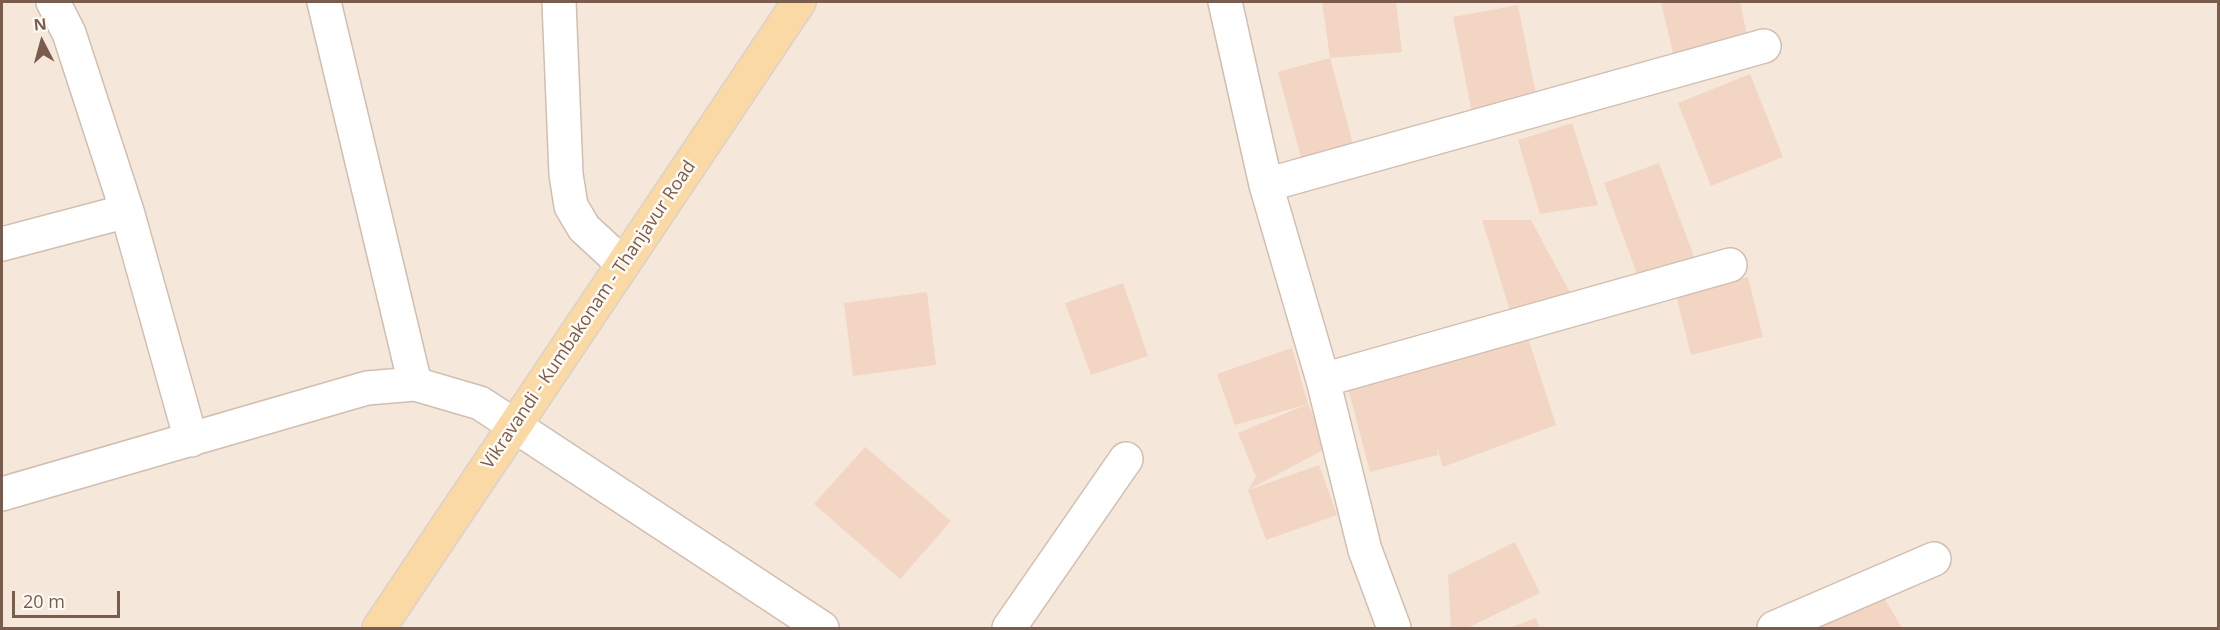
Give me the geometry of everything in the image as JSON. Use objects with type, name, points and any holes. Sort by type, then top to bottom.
[{"type":"main road","name":"Vikravandi - Kumbakonam - Thanjavur Road","points":[[379,628],[799,2]]},
{"type":"street","points":[[54,2],[69,33],[128,211],[191,440]]},
{"type":"street","points":[[324,2],[416,384]]},
{"type":"street","points":[[559,2],[566,174],[571,206],[584,228],[623,264]]},
{"type":"street","points":[[1225,2],[1266,185],[1323,380],[1365,550],[1394,628]]},
{"type":"street","points":[[1266,185],[1764,46]]},
{"type":"street","points":[[2,244],[128,211]]},
{"type":"street","points":[[1323,380],[1730,265]]},
{"type":"street","points":[[2,494],[367,388],[416,384],[480,404],[822,628]]},
{"type":"street","points":[[1009,628],[1126,459]]},
{"type":"street","points":[[1774,628],[1934,559]]},
{"type":"shaded area","points":[[2,2],[2218,2],[2218,628],[2,628]]},
{"type":"building","points":[[1322,2],[1396,2],[1402,52],[1330,58]]},
{"type":"building","points":[[1661,2],[1740,2],[1750,49],[1676,66]]},
{"type":"building","points":[[1518,5],[1538,105],[1473,118],[1453,17]]},
{"type":"building","points":[[1330,58],[1353,144],[1301,158],[1278,72]]},
{"type":"building","points":[[1750,74],[1783,157],[1711,186],[1678,103]]},
{"type":"building","points":[[1572,123],[1598,205],[1540,214],[1518,140]]},
{"type":"building","points":[[1659,163],[1695,259],[1639,280],[1604,183]]},
{"type":"building","points":[[1482,220],[1531,220],[1574,300],[1511,314]]},
{"type":"building","points":[[1748,277],[1763,337],[1691,355],[1676,295]]},
{"type":"building","points":[[1123,283],[1148,356],[1091,375],[1065,303]]},
{"type":"building","points":[[927,292],[936,365],[853,376],[844,303]]},
{"type":"building","points":[[1528,338],[1556,425],[1443,467],[1437,448],[1438,455],[1370,472],[1347,384]]},
{"type":"building","points":[[1292,348],[1308,404],[1235,425],[1217,374]]},
{"type":"building","points":[[1308,404],[1327,448],[1248,490],[1256,477],[1238,433]]},
{"type":"building","points":[[865,447],[951,521],[900,579],[814,504]]},
{"type":"building","points":[[1319,465],[1337,515],[1266,540],[1248,490]]},
{"type":"building","points":[[1515,542],[1540,593],[1467,628],[1451,628],[1448,575]]},
{"type":"building","points":[[1876,584],[1902,628],[1799,628]]},
{"type":"building","points":[[1536,618],[1540,628],[1509,628]]}]
